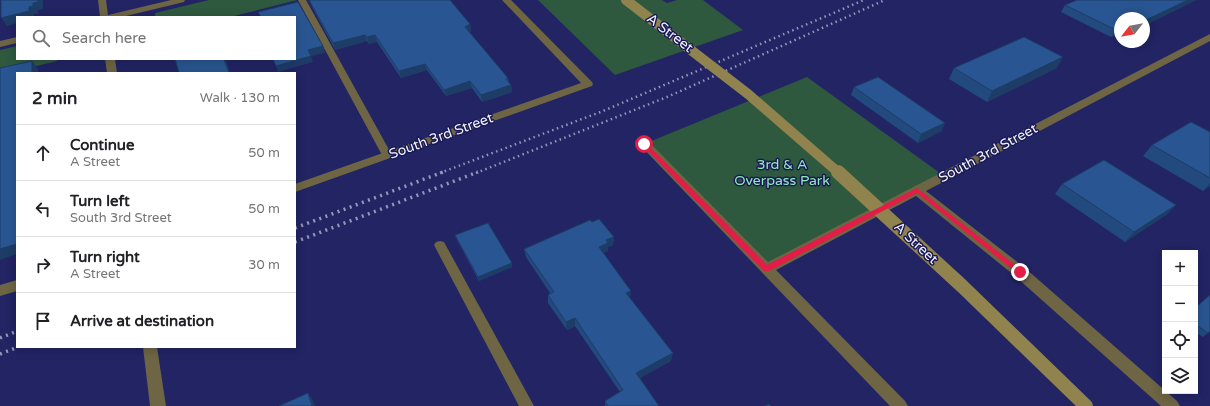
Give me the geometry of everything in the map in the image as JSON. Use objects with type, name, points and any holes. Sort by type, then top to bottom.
[{"type":"main road","name":"A Street","points":[[626,0],[679,39],[748,94],[837,171],[968,291],[1086,406]]},
{"type":"street","points":[[102,0],[104,16]]},
{"type":"street","points":[[115,16],[181,0]]},
{"type":"street","name":"South 3rd Street","points":[[296,188],[588,84],[506,0]]},
{"type":"street","name":"South 3rd Street","points":[[766,269],[1210,38]]},
{"type":"street","points":[[0,44],[16,40]]},
{"type":"street","points":[[110,60],[112,72]]},
{"type":"street","points":[[644,144],[900,406]]},
{"type":"street","points":[[917,190],[1020,272],[1172,406]]},
{"type":"street","points":[[0,291],[16,285]]},
{"type":"street","points":[[150,348],[158,406]]},
{"type":"lane","points":[[302,0],[358,98],[387,156]]},
{"type":"lane","points":[[440,246],[527,406]]},
{"type":"green space","points":[[209,0],[297,0],[234,16],[155,16],[155,13]]},
{"type":"green space","points":[[538,0],[662,0],[667,3],[677,0],[703,0],[743,30],[615,75]]},
{"type":"green space","points":[[16,46],[16,60],[57,61],[0,75],[0,50]]},
{"type":"green space","name":"3rd & A Overpass Park","points":[[807,77],[944,176],[766,269],[644,144]]},
{"type":"building","points":[[1,0],[38,0],[38,2],[33,3],[33,6],[29,7],[29,11],[1,18]]},
{"type":"building","points":[[309,0],[450,0],[470,24],[465,27],[508,78],[506,79],[511,85],[481,95],[470,81],[444,90],[425,64],[399,71],[375,35],[367,37],[365,35],[333,43]]},
{"type":"building","points":[[1077,0],[1188,0],[1150,18],[1150,12],[1114,12],[1114,29],[1065,5]]},
{"type":"building","points":[[298,2],[323,46],[308,50],[311,56],[276,66],[273,60],[296,60],[296,16],[260,16],[258,12]]},
{"type":"building","points":[[1024,37],[1063,57],[992,91],[954,68]]},
{"type":"building","points":[[175,60],[224,60],[229,72],[179,72]]},
{"type":"building","points":[[32,61],[32,72],[16,72],[16,244],[0,249],[0,68]]},
{"type":"building","points":[[878,77],[945,123],[921,134],[854,87]]},
{"type":"building","points":[[1191,122],[1210,132],[1210,178],[1152,145]]},
{"type":"building","points":[[1104,160],[1176,205],[1134,232],[1062,184]]},
{"type":"building","points":[[599,219],[614,237],[606,240],[608,243],[599,247],[631,291],[626,293],[673,353],[636,373],[659,406],[608,406],[605,401],[623,390],[575,318],[566,322],[548,295],[554,292],[524,249],[590,220],[592,222]]},
{"type":"building","points":[[488,223],[512,263],[478,277],[455,235]]},
{"type":"building","points":[[1210,295],[1210,331],[1208,333],[1198,326],[1198,305]]},
{"type":"building","points":[[308,393],[312,406],[279,406]]},
{"type":"railway","points":[[440,173],[603,111],[864,0]]},
{"type":"railway","points":[[476,173],[667,97],[885,0]]},
{"type":"railway","points":[[296,228],[443,172]]},
{"type":"railway","points":[[296,242],[478,172]]},
{"type":"railway","points":[[0,338],[16,331]]},
{"type":"railway","points":[[0,354],[16,348]]},
{"type":"route","points":[[644,144],[766,269],[917,190],[1020,272]]}]
